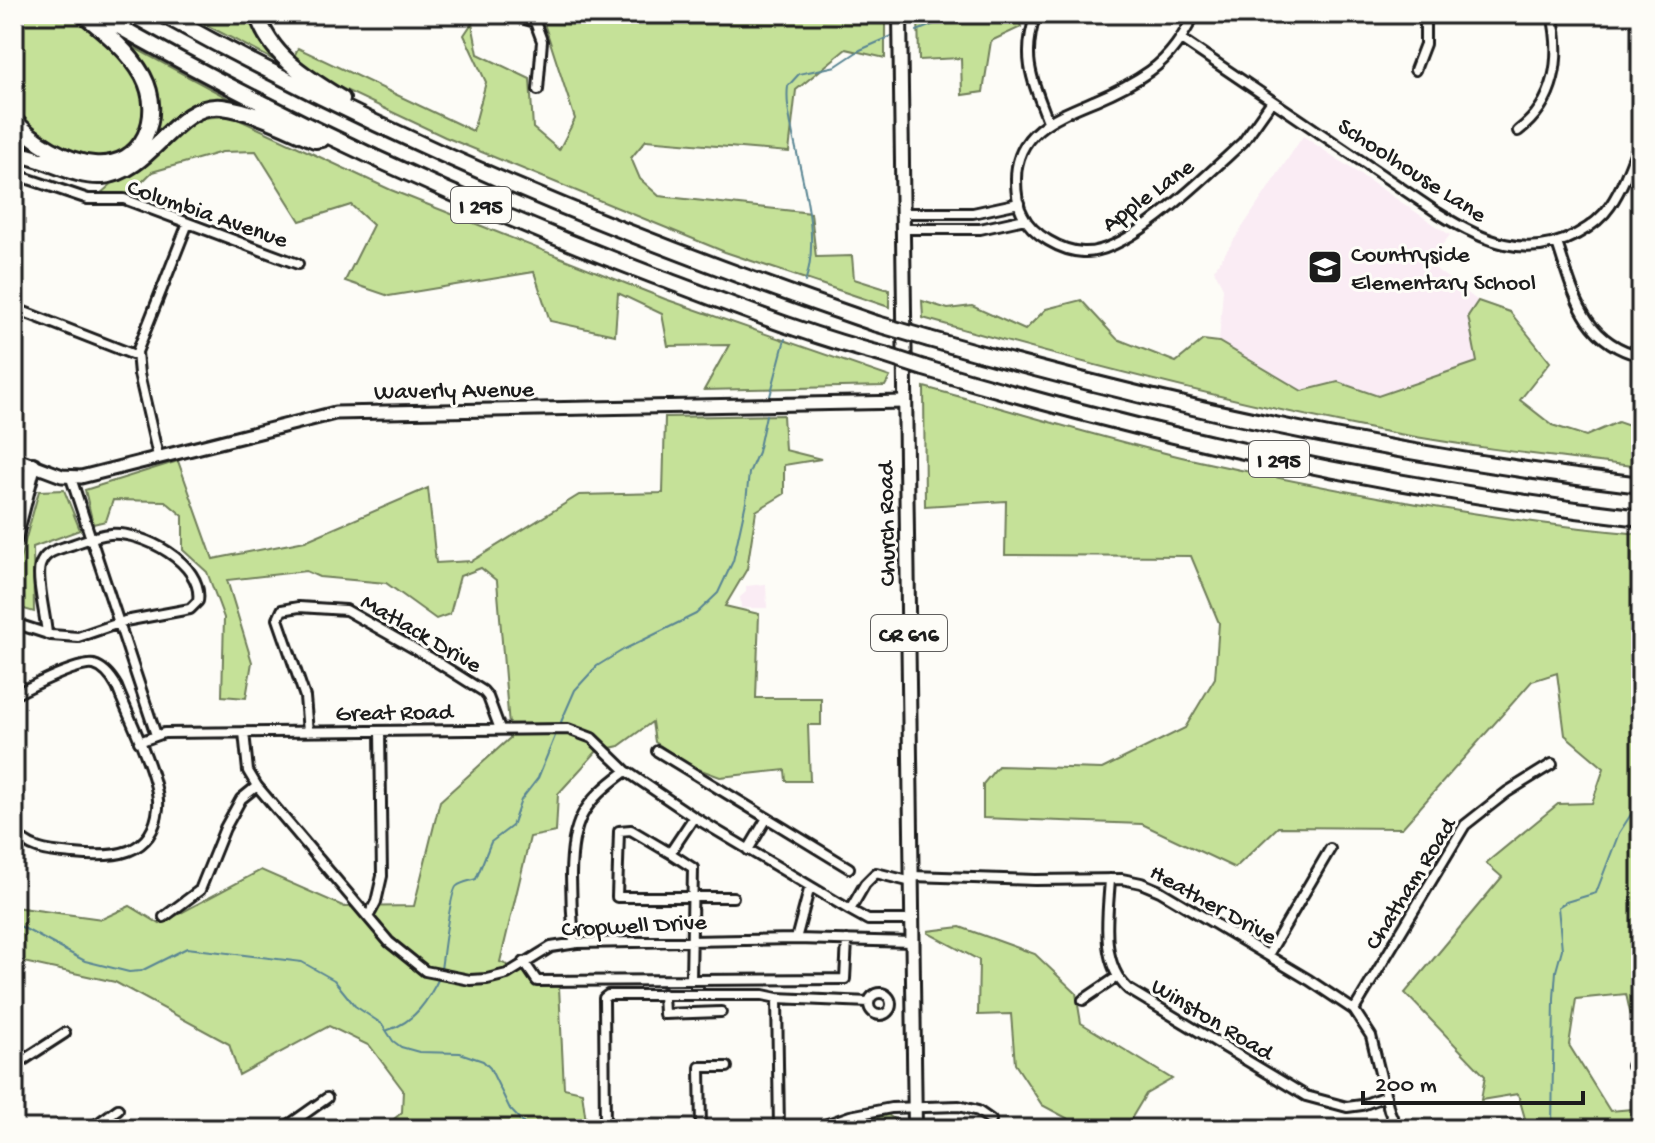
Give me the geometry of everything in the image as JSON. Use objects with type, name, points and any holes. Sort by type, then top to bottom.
[{"type":"highway","points":[[14,120],[58,153],[93,165],[120,160],[132,153],[144,139],[152,121],[153,108],[143,77],[121,47],[83,14]]},
{"type":"highway","name":"I 295","points":[[97,14],[234,89],[452,192],[617,262],[756,313],[884,355],[1100,417],[1281,459],[1525,503],[1641,518]]},
{"type":"highway","name":"I 295","points":[[162,14],[285,80],[410,141],[601,223],[725,271],[874,323],[1098,386],[1268,425],[1424,454],[1641,485]]},
{"type":"highway","points":[[257,14],[272,46],[299,71],[410,141]]},
{"type":"highway","points":[[14,154],[88,175],[109,175],[132,166],[194,113],[213,107],[251,115],[315,140],[333,138]]},
{"type":"highway","points":[[14,539],[33,465]]},
{"type":"main road","name":"Church Road","points":[[900,14],[915,1129]]},
{"type":"street","points":[[472,14],[515,16],[535,22],[542,41],[538,90]]},
{"type":"street","points":[[1036,14],[1027,51],[1033,80],[1048,121]]},
{"type":"street","points":[[903,229],[980,229],[1025,219],[1016,180],[1020,154],[1030,137],[1048,121],[1136,80],[1162,61],[1181,39],[1195,14]]},
{"type":"street","points":[[1415,70],[1425,44],[1425,14]]},
{"type":"street","points":[[1518,131],[1539,111],[1553,79],[1558,52],[1552,14]]},
{"type":"street","name":"Schoolhouse Lane","points":[[1181,39],[1472,234],[1490,242],[1538,247],[1557,243],[1586,228],[1605,212],[1625,178],[1641,138]]},
{"type":"street","name":"Apple Lane","points":[[1025,219],[1050,241],[1080,252],[1098,252],[1121,243],[1243,142],[1272,101]]},
{"type":"street","name":"Columbia Avenue","points":[[14,174],[88,199],[124,199],[298,264]]},
{"type":"street","points":[[903,213],[973,213],[1019,203]]},
{"type":"street","points":[[158,456],[137,356],[188,223]]},
{"type":"street","points":[[1557,243],[1573,291],[1587,320],[1610,344],[1641,356]]},
{"type":"street","points":[[14,308],[137,356]]},
{"type":"street","name":"Waverly Avenue","points":[[71,478],[335,413],[905,402]]},
{"type":"street","points":[[14,458],[71,478],[156,735],[139,742]]},
{"type":"street","points":[[14,623],[47,634],[78,637],[119,623],[190,609],[198,601],[198,589],[182,562],[161,548],[119,534],[106,534],[49,553],[40,566],[47,634]]},
{"type":"street","name":"Matlack Drive","points":[[308,732],[305,697],[279,623],[279,613],[285,608],[338,608],[354,613],[475,685],[488,697],[500,729]]},
{"type":"street","points":[[14,695],[78,668],[93,665],[113,679],[154,781],[158,800],[156,820],[143,842],[125,854],[97,857],[39,849],[24,843],[14,830]]},
{"type":"street","name":"Great Road","points":[[156,735],[556,728],[575,731],[592,738],[626,771],[694,817],[850,910],[868,920],[913,920]]},
{"type":"street","points":[[368,917],[376,902],[382,876],[380,731]]},
{"type":"street","points":[[164,917],[200,890],[225,828],[241,799],[257,786],[248,771],[244,732]]},
{"type":"street","points":[[657,751],[849,868]]},
{"type":"street","name":"Chatham Road","points":[[1354,1010],[1465,825],[1507,792],[1552,764]]},
{"type":"street","points":[[574,943],[571,862],[575,831],[591,800],[626,771]]},
{"type":"street","name":"Cropwell Drive","points":[[257,786],[396,949],[425,971],[480,980],[507,974],[551,947],[574,943],[796,939],[913,942]]},
{"type":"street","points":[[670,853],[694,817]]},
{"type":"street","points":[[748,850],[767,818]]},
{"type":"street","points":[[691,980],[692,897],[693,868],[631,830],[619,831],[617,897],[692,897],[733,897]]},
{"type":"street","points":[[1268,955],[1330,849]]},
{"type":"street","points":[[850,910],[870,877],[876,873],[912,879]]},
{"type":"street","name":"Heather Drive","points":[[912,879],[1132,880],[1160,891],[1354,1010],[1371,1036],[1397,1129]]},
{"type":"street","name":"Winston Road","points":[[1110,879],[1111,966],[1117,977],[1137,995],[1306,1096],[1347,1107],[1386,1096]]},
{"type":"street","points":[[796,939],[810,886]]},
{"type":"street","points":[[524,962],[537,981],[845,979],[847,940]]},
{"type":"street","points":[[1083,1000],[1117,977]]},
{"type":"street","points":[[663,994],[664,1014],[721,1012]]},
{"type":"street","points":[[605,1129],[604,998],[608,995],[772,995],[777,998],[869,1002]]},
{"type":"street","points":[[777,998],[779,1129]]},
{"type":"street","points":[[14,1066],[65,1033]]},
{"type":"street","points":[[701,1129],[700,1067],[727,1067]]},
{"type":"street","points":[[283,1129],[327,1098]]},
{"type":"street","points":[[813,1129],[871,1111],[915,1108],[964,1106],[991,1120]]},
{"type":"street","points":[[90,1129],[118,1109]]},
{"type":"shaded area","name":"Countryside Elementary School","points":[[1303,136],[1450,235],[1428,263],[1478,301],[1468,316],[1477,362],[1378,396],[1338,382],[1302,391],[1219,342],[1223,288],[1214,270]]},
{"type":"shaded area","points":[[766,584],[767,608],[741,608],[740,597],[746,592],[746,586]]},
{"type":"green space","points":[[60,12],[78,17],[106,39],[133,70],[145,94],[146,120],[134,142],[125,150],[101,158],[77,156],[48,141],[16,113],[14,36],[23,14]]},
{"type":"green space","points":[[185,14],[252,14],[274,60]]},
{"type":"green space","points":[[541,14],[885,14],[885,58],[846,49],[796,90],[789,152],[646,140],[631,158],[640,179],[659,196],[811,213],[816,257],[852,256],[854,279],[889,290],[889,307],[725,252],[445,137],[307,72],[292,61],[298,48],[473,131],[486,82],[464,35],[472,23],[478,54],[530,79],[533,128],[559,150],[575,119]]},
{"type":"green space","points":[[918,14],[1017,14],[1021,27],[991,41],[983,92],[962,95],[961,58],[919,60]]},
{"type":"green space","points":[[133,47],[250,110],[216,104],[193,110],[172,124],[135,159],[111,170],[87,171],[14,149],[14,126],[49,152],[89,168],[104,168],[130,159],[148,140],[157,113],[155,92],[131,50]]},
{"type":"green space","points":[[231,116],[391,190],[665,299],[890,377],[885,386],[704,390],[729,345],[668,346],[662,314],[618,293],[615,335],[550,321],[534,272],[389,296],[345,281],[373,225],[351,205],[300,221],[256,151],[222,152],[152,172],[131,193],[100,194],[116,180],[159,154],[199,118]]},
{"type":"green space","points":[[1081,300],[1117,339],[1176,362],[1203,340],[1219,342],[1302,391],[1338,382],[1378,396],[1477,362],[1468,316],[1478,301],[1510,312],[1550,362],[1520,400],[1552,425],[1586,436],[1618,422],[1641,430],[1641,467],[1530,454],[1347,424],[1134,375],[923,318],[922,301],[948,309],[972,306],[1025,330],[1046,309]]},
{"type":"green space","points":[[924,387],[1164,453],[1308,484],[1474,514],[1641,534],[1641,1052],[1626,994],[1576,999],[1569,1045],[1610,1111],[1632,1109],[1636,1082],[1641,1081],[1641,1129],[1528,1129],[1518,1094],[1481,1100],[1485,1076],[1405,993],[1502,877],[1486,863],[1558,804],[1592,803],[1604,768],[1565,735],[1557,673],[1532,681],[1402,828],[1278,827],[1235,868],[1142,824],[983,818],[983,784],[998,766],[1102,769],[1185,728],[1215,678],[1219,623],[1191,556],[1005,555],[1006,501],[925,506]]},
{"type":"green space","points":[[783,415],[785,450],[821,459],[784,465],[784,494],[756,511],[747,569],[725,606],[759,614],[756,698],[821,698],[821,725],[808,725],[810,781],[786,781],[785,770],[720,777],[693,767],[655,742],[652,722],[619,746],[597,751],[558,794],[556,832],[530,837],[500,962],[559,987],[564,1088],[582,1092],[587,1129],[383,1129],[402,1112],[403,1090],[370,1046],[329,1026],[239,1075],[229,1044],[115,982],[14,960],[14,907],[102,919],[130,906],[160,924],[261,870],[345,907],[414,906],[440,801],[510,738],[497,581],[481,568],[460,576],[450,614],[436,619],[386,583],[319,577],[306,571],[227,580],[252,662],[246,698],[222,696],[224,618],[207,572],[183,550],[183,516],[165,501],[113,500],[106,521],[93,524],[85,490],[178,461],[213,559],[305,541],[428,488],[436,563],[472,561],[579,495],[663,493],[665,417]]},
{"type":"green space","points":[[64,490],[80,530],[33,547],[34,612],[14,606],[14,581],[39,491]]},
{"type":"green space","points":[[960,927],[1035,954],[1076,993],[1081,1023],[1172,1079],[1146,1094],[1125,1129],[1075,1129],[1074,1122],[1042,1105],[1015,1064],[1011,1014],[978,1015],[979,960],[928,933]]},
{"type":"green space","points":[[888,1115],[897,1121],[897,1129],[827,1129]]},
{"type":"waterway","points":[[917,31],[958,14]]},
{"type":"waterway","points":[[805,282],[811,228],[790,117],[788,86],[799,74],[836,66],[860,50],[892,36]]},
{"type":"waterway","points":[[769,400],[785,339]]},
{"type":"waterway","points":[[561,722],[575,690],[597,666],[696,614],[718,593],[733,561],[749,473],[758,452],[766,415]]},
{"type":"waterway","points":[[441,969],[454,890],[476,879],[491,842],[512,826],[521,800],[538,778],[555,736]]},
{"type":"waterway","points":[[1552,1129],[1554,998],[1562,949],[1558,907],[1596,893],[1619,833],[1641,799]]},
{"type":"waterway","points":[[14,923],[85,961],[129,972],[141,971],[187,948],[302,962],[334,980],[355,1006],[382,1024],[401,1047],[419,1052],[460,1053],[483,1061],[490,1068],[510,1109],[529,1129]]},
{"type":"waterway","points":[[388,1030],[413,1016],[440,976]]},
{"type":"place","name":"Countryside Elementary School","points":[[1325,267]]}]
